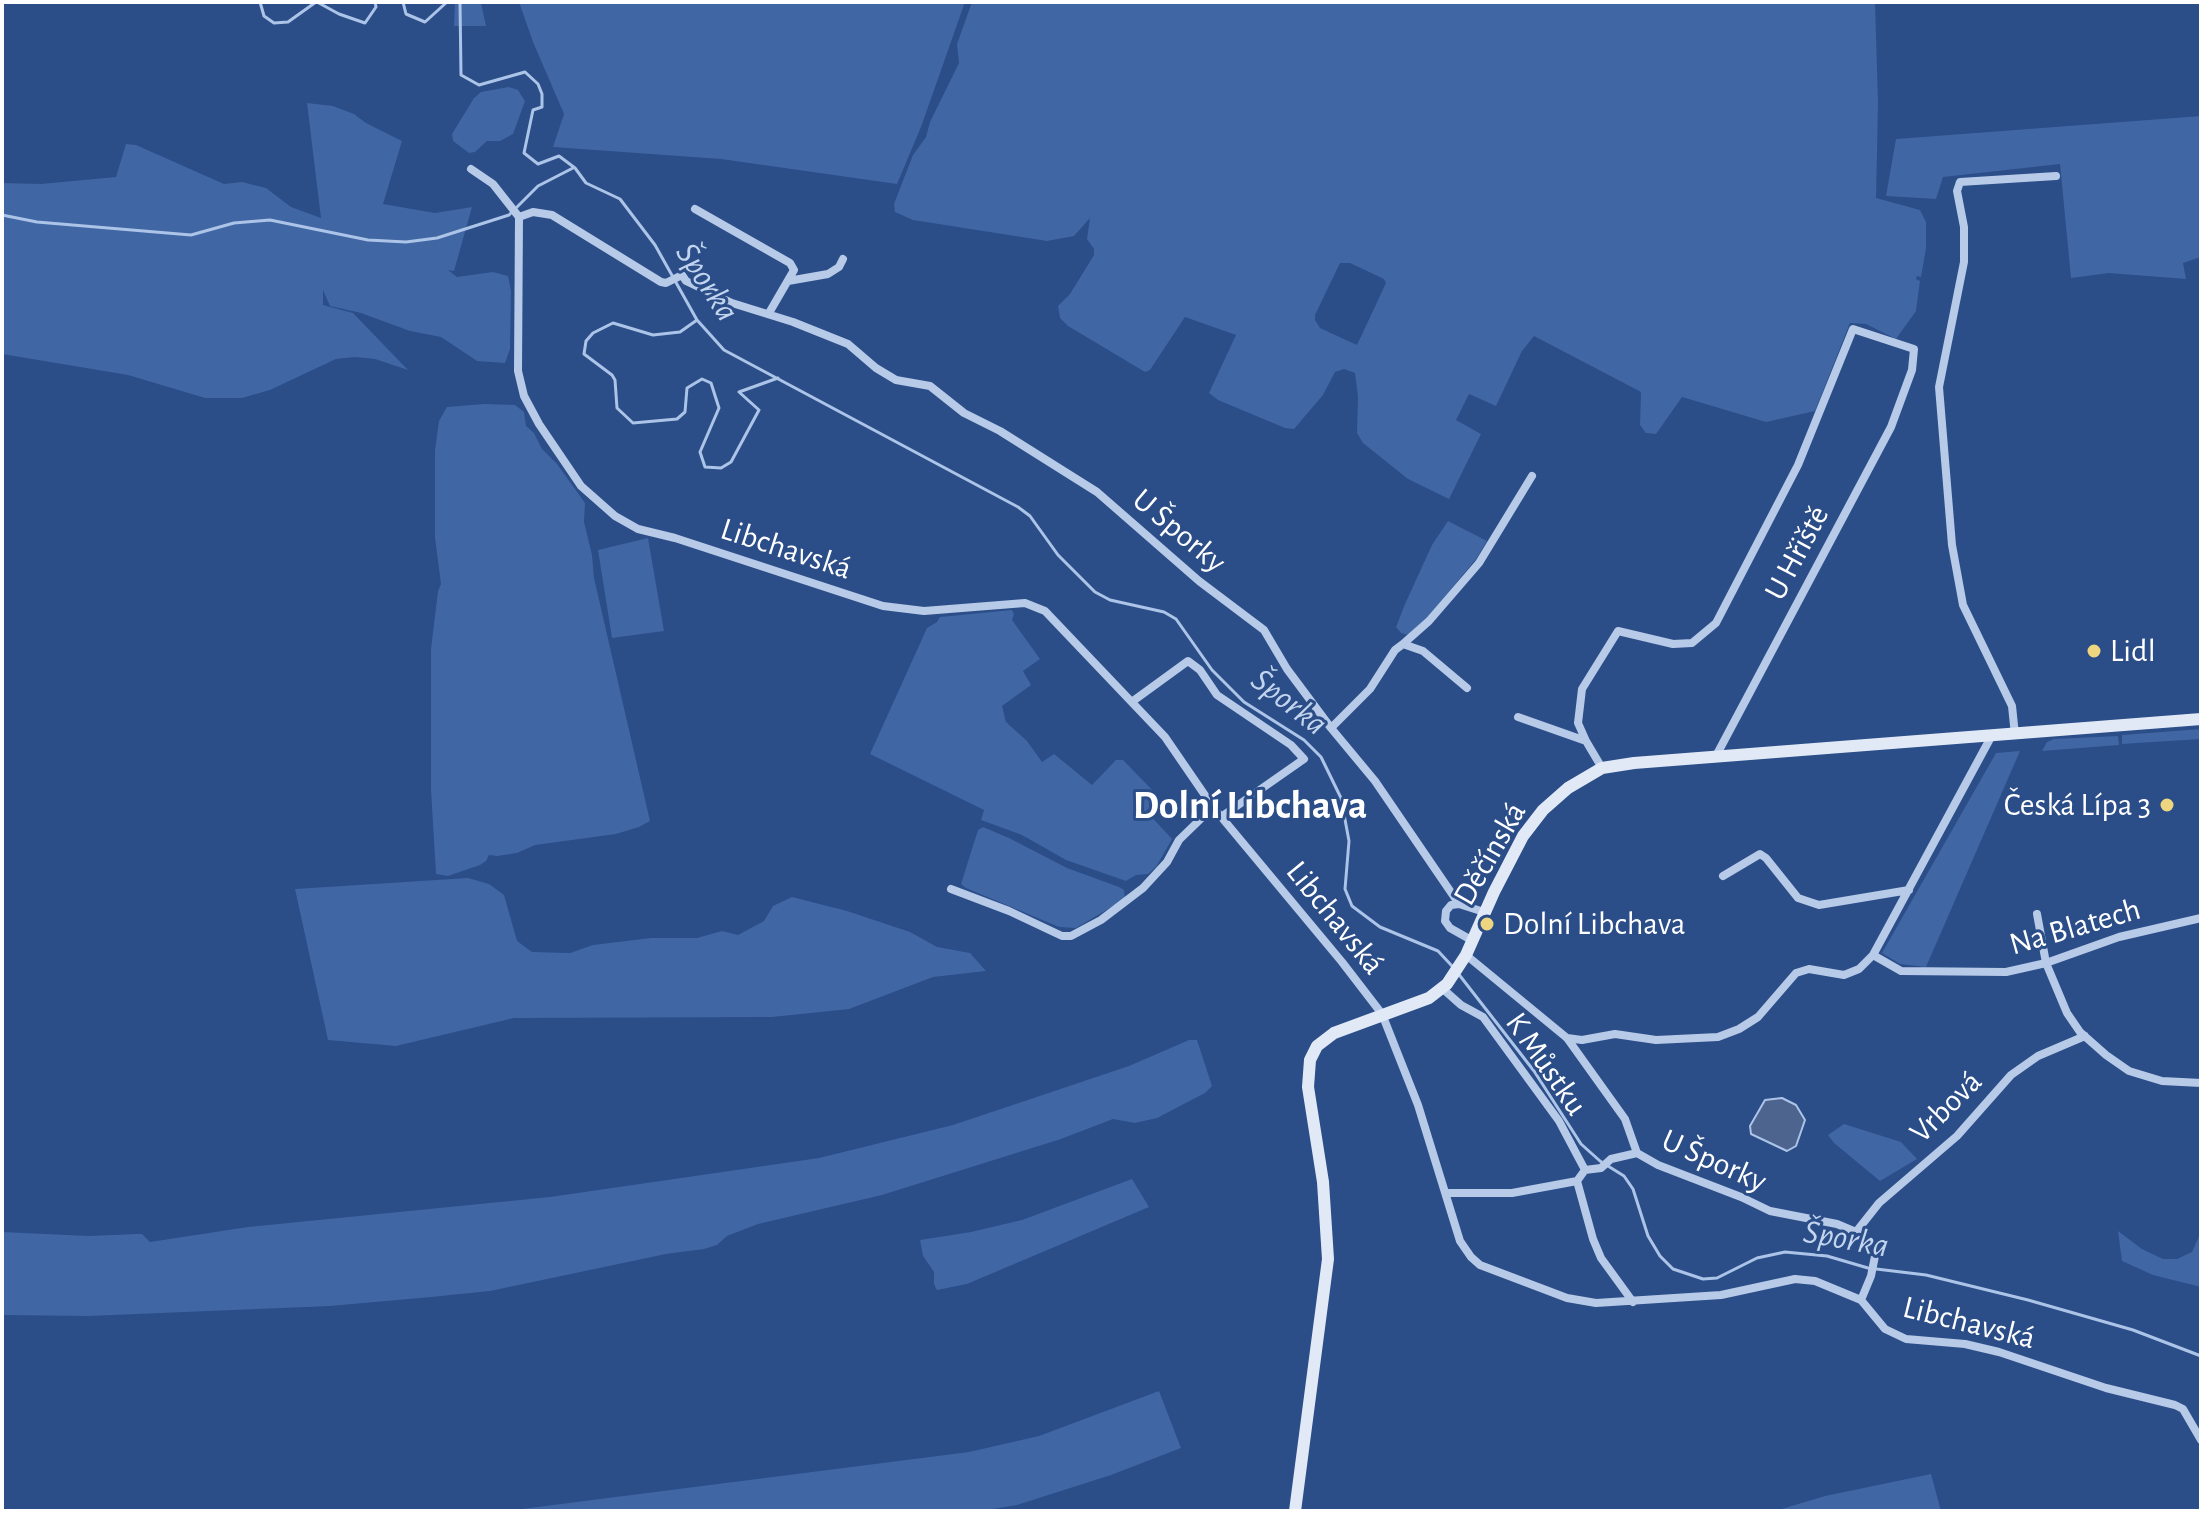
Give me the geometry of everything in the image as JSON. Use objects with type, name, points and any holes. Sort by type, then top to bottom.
[{"type":"main road","name":"Děčínská","points":[[1447,984],[1464,959],[1523,836],[1543,810],[1568,788],[1602,768],[1716,756],[2201,719]]},
{"type":"main road","points":[[1295,1511],[1328,1259],[1323,1182],[1308,1087],[1308,1066],[1315,1049],[1329,1036],[1429,998],[1447,984]]},
{"type":"street","points":[[471,169],[493,184],[519,217]]},
{"type":"street","points":[[2015,735],[2012,706],[1963,605],[1952,545],[1939,387],[1964,262],[1964,227],[1957,191],[1960,182],[2056,176]]},
{"type":"street","points":[[695,209],[790,263],[794,270],[769,313]]},
{"type":"street","name":"U Šporky","points":[[519,217],[533,212],[552,215],[666,283],[682,275],[686,281],[732,303],[769,313],[848,344],[896,380],[930,386],[964,413],[1000,431],[1097,492],[1199,581],[1264,630],[1287,669],[1375,781],[1459,904]]},
{"type":"street","name":"Libchavská","points":[[519,217],[518,371],[524,396],[539,424],[581,486],[615,516],[638,529],[675,538],[883,606],[924,611],[1025,603],[1045,611],[1165,737],[1213,807],[1382,1014],[1418,1105],[1460,1241],[1480,1265],[1567,1298],[1596,1303],[1721,1295],[1804,1278],[1861,1300],[1885,1329],[1906,1339],[1965,1344],[1999,1352],[2106,1388],[2175,1405],[2183,1409],[2201,1440]]},
{"type":"street","points":[[788,281],[828,274],[839,267],[843,259]]},
{"type":"street","name":"U Hřiště","points":[[1586,741],[1578,723],[1582,689],[1618,631],[1673,644],[1692,643],[1716,623],[1798,465],[1853,329],[1914,349],[1912,370],[1891,427],[1716,756]]},
{"type":"street","points":[[1331,728],[1370,689],[1395,650],[1429,621],[1479,563],[1532,476]]},
{"type":"street","points":[[1403,644],[1423,651],[1467,688]]},
{"type":"street","points":[[1133,701],[1188,661],[1200,670],[1217,695],[1291,745],[1304,759],[1221,817]]},
{"type":"street","points":[[1518,717],[1586,741],[1602,768]]},
{"type":"street","points":[[1567,1038],[1582,1040],[1615,1034],[1656,1040],[1718,1037],[1758,1017],[1796,973],[1809,969],[1844,975],[1877,958],[1909,890],[1991,737]]},
{"type":"street","points":[[951,889],[1062,936],[1071,936],[1101,920],[1143,888],[1167,862],[1179,840],[1213,807]]},
{"type":"street","points":[[1723,876],[1760,854],[1798,898],[1819,905],[1909,890]]},
{"type":"street","points":[[1473,941],[1450,928],[1445,921],[1446,911],[1451,905],[1459,904],[1484,912]]},
{"type":"street","points":[[2037,914],[2046,963],[2067,1013],[2085,1036],[2129,1071],[2162,1081],[2201,1083]]},
{"type":"street","name":"Na Blatech","points":[[1877,958],[1901,971],[2006,972],[2046,963],[2119,937],[2201,918]]},
{"type":"street","name":"U Šporky","points":[[1464,959],[1567,1038],[1625,1119],[1637,1153],[1658,1165],[1770,1211],[1837,1224],[1856,1232]]},
{"type":"street","name":"K Můstku","points":[[1447,984],[1461,1005],[1483,1017],[1559,1121],[1585,1170]]},
{"type":"street","name":"Vrbová","points":[[1856,1232],[1879,1203],[1957,1136],[2011,1075],[2038,1056],[2085,1036]]},
{"type":"street","points":[[1446,1193],[1512,1193],[1577,1181],[1585,1170],[1601,1168],[1611,1159],[1637,1153]]},
{"type":"street","points":[[1577,1181],[1601,1258],[1633,1302]]},
{"type":"street","points":[[1856,1232],[1869,1244],[1875,1261],[1861,1300]]},
{"type":"shaded area","points":[[455,2],[486,2],[481,3],[486,26],[454,26]]},
{"type":"shaded area","points":[[519,2],[965,2],[921,127],[897,184],[721,159],[553,147],[564,114]]},
{"type":"shaded area","points":[[972,2],[1875,2],[1878,103],[1876,198],[1920,210],[1926,222],[1921,277],[1917,276],[1916,279],[1920,281],[1916,311],[1896,339],[1866,324],[1850,323],[1815,411],[1766,422],[1682,397],[1656,434],[1646,433],[1640,425],[1641,392],[1534,336],[1522,351],[1496,406],[1469,394],[1456,420],[1481,434],[1449,499],[1408,479],[1363,443],[1357,433],[1355,373],[1344,369],[1335,372],[1323,395],[1294,429],[1285,428],[1218,400],[1209,393],[1236,335],[1185,317],[1150,370],[1145,372],[1068,326],[1060,318],[1058,306],[1070,294],[1094,255],[1094,249],[1087,239],[1090,218],[1074,236],[1047,241],[913,220],[895,212],[894,204],[913,155],[926,137],[930,122],[959,63],[957,44]],"holes":[[[1340,263],[1350,263],[1384,279],[1386,283],[1357,345],[1320,328],[1315,320]]]},
{"type":"shaded area","points":[[509,87],[518,90],[525,101],[513,134],[500,141],[487,141],[475,152],[469,153],[453,141],[452,134],[474,98],[481,92]]},
{"type":"shaded area","points":[[307,103],[333,106],[354,114],[402,141],[383,204],[435,213],[472,207],[454,271],[448,270],[457,277],[493,272],[508,276],[511,291],[510,349],[505,363],[477,361],[441,337],[410,331],[361,313],[330,306],[323,290],[323,305],[353,313],[408,370],[375,359],[336,359],[270,390],[242,398],[205,398],[128,375],[2,354],[2,183],[41,184],[116,177],[126,144],[136,145],[224,184],[242,182],[266,188],[291,207],[321,218]]},
{"type":"shaded area","points":[[2201,116],[2201,257],[2183,263],[2186,279],[2109,273],[2071,278],[2060,164],[1943,177],[1936,199],[1886,196],[1896,139]]},
{"type":"shaded area","points":[[515,405],[524,412],[526,426],[585,503],[584,522],[594,578],[650,821],[616,834],[535,845],[517,853],[489,855],[480,865],[448,876],[436,874],[431,790],[431,649],[441,584],[435,538],[435,450],[439,421],[447,407]]},
{"type":"shaded area","points":[[1448,521],[1487,541],[1476,559],[1422,624],[1408,635],[1401,633],[1396,627],[1405,604],[1432,545]]},
{"type":"shaded area","points":[[648,538],[664,631],[612,638],[598,550]]},
{"type":"shaded area","points":[[1012,610],[1012,620],[1040,659],[1023,671],[1031,685],[1002,706],[1006,722],[1027,741],[1042,762],[1054,754],[1092,785],[1116,760],[1123,760],[1160,798],[1146,811],[1172,839],[1156,867],[1148,874],[1136,875],[1126,881],[1066,860],[1022,835],[981,820],[984,810],[870,754],[927,628],[940,617]]},
{"type":"shaded area","points":[[2201,729],[2201,739],[2122,744],[2122,735]]},
{"type":"shaded area","points":[[2118,736],[2119,745],[2042,751],[2047,742],[2054,739]]},
{"type":"shaded area","points":[[2020,751],[1926,967],[1900,964],[1882,953],[1996,753]]},
{"type":"shaded area","points":[[983,827],[1067,868],[1119,887],[1124,890],[1125,899],[1076,928],[1059,927],[966,888],[961,884],[978,830]]},
{"type":"shaded area","points":[[468,878],[489,884],[504,895],[517,941],[532,952],[570,953],[593,945],[651,938],[697,938],[722,931],[738,935],[764,921],[773,906],[792,897],[910,932],[937,947],[970,953],[986,971],[933,977],[849,1009],[772,1017],[514,1018],[396,1046],[328,1040],[295,889]]},
{"type":"shaded area","points":[[1189,1040],[1197,1040],[1212,1086],[1205,1093],[1157,1118],[1135,1123],[1113,1119],[1061,1139],[882,1195],[758,1224],[704,1249],[666,1254],[490,1291],[431,1297],[330,1306],[88,1316],[2,1315],[2,1232],[89,1236],[142,1234],[150,1242],[248,1227],[550,1197],[819,1158],[953,1125],[1129,1066]]},
{"type":"shaded area","points":[[1782,1098],[1796,1105],[1805,1120],[1796,1146],[1787,1151],[1751,1134],[1750,1126],[1765,1100]]},
{"type":"shaded area","points":[[1844,1124],[1901,1142],[1917,1159],[1880,1181],[1828,1135]]},
{"type":"shaded area","points":[[1132,1179],[1149,1207],[967,1284],[937,1290],[934,1272],[923,1256],[920,1240],[1022,1220]]},
{"type":"shaded area","points":[[2118,1231],[2142,1249],[2163,1259],[2177,1259],[2192,1252],[2201,1232],[2201,1287],[2153,1275],[2122,1261]]},
{"type":"shaded area","points":[[1159,1391],[1181,1448],[1111,1475],[1017,1505],[980,1511],[506,1511],[969,1452],[1039,1436]]},
{"type":"shaded area","points":[[1931,1474],[1941,1511],[1775,1511],[1825,1496]]},
{"type":"waterway","name":"Šporka","points":[[260,2],[264,16],[274,23],[288,22],[316,2]]},
{"type":"waterway","name":"Šporka","points":[[317,2],[365,23],[376,7],[375,2]]},
{"type":"waterway","name":"Šporka","points":[[403,2],[406,14],[425,22],[447,2]]},
{"type":"waterway","name":"Šporka","points":[[460,2],[461,75],[479,85],[525,72],[538,84],[542,107],[533,110],[524,153],[538,164],[559,156],[575,168],[586,183],[620,199],[655,245],[697,320],[724,350],[1018,507],[1030,516],[1058,555],[1095,592],[1110,600],[1164,612],[1176,619],[1212,670],[1244,702],[1304,740],[1321,757],[1341,798],[1349,841],[1345,889],[1352,906],[1380,927],[1438,951],[1452,966]]},
{"type":"waterway","points":[[2,215],[37,222],[191,235],[234,223],[270,220],[368,240],[406,242],[437,238],[509,215],[538,186],[573,168]]},
{"type":"waterway","points":[[697,320],[680,332],[653,335],[613,323],[593,333],[586,341],[584,354],[612,375],[617,408],[633,423],[677,419],[685,412],[687,388],[702,379],[711,383],[719,408],[700,452],[705,467],[721,468],[731,462],[759,410],[739,392],[778,378]]},
{"type":"waterway","name":"Šporka","points":[[1457,972],[1534,1071],[1581,1144],[1624,1176],[1633,1189],[1648,1236],[1660,1256],[1673,1269],[1703,1279],[1717,1278],[1757,1258],[1785,1252],[1827,1256],[1868,1268],[1926,1275],[2028,1300],[2133,1330],[2201,1356]]},
{"type":"place","name":"Lidl","points":[[2094,651]]},
{"type":"place","name":"Česká Lípa 3","points":[[2167,805]]},
{"type":"place","name":"Dolní Libchava","points":[[1487,924]]},
{"type":"district","name":"Dolní Libchava","points":[[1250,806]]}]
